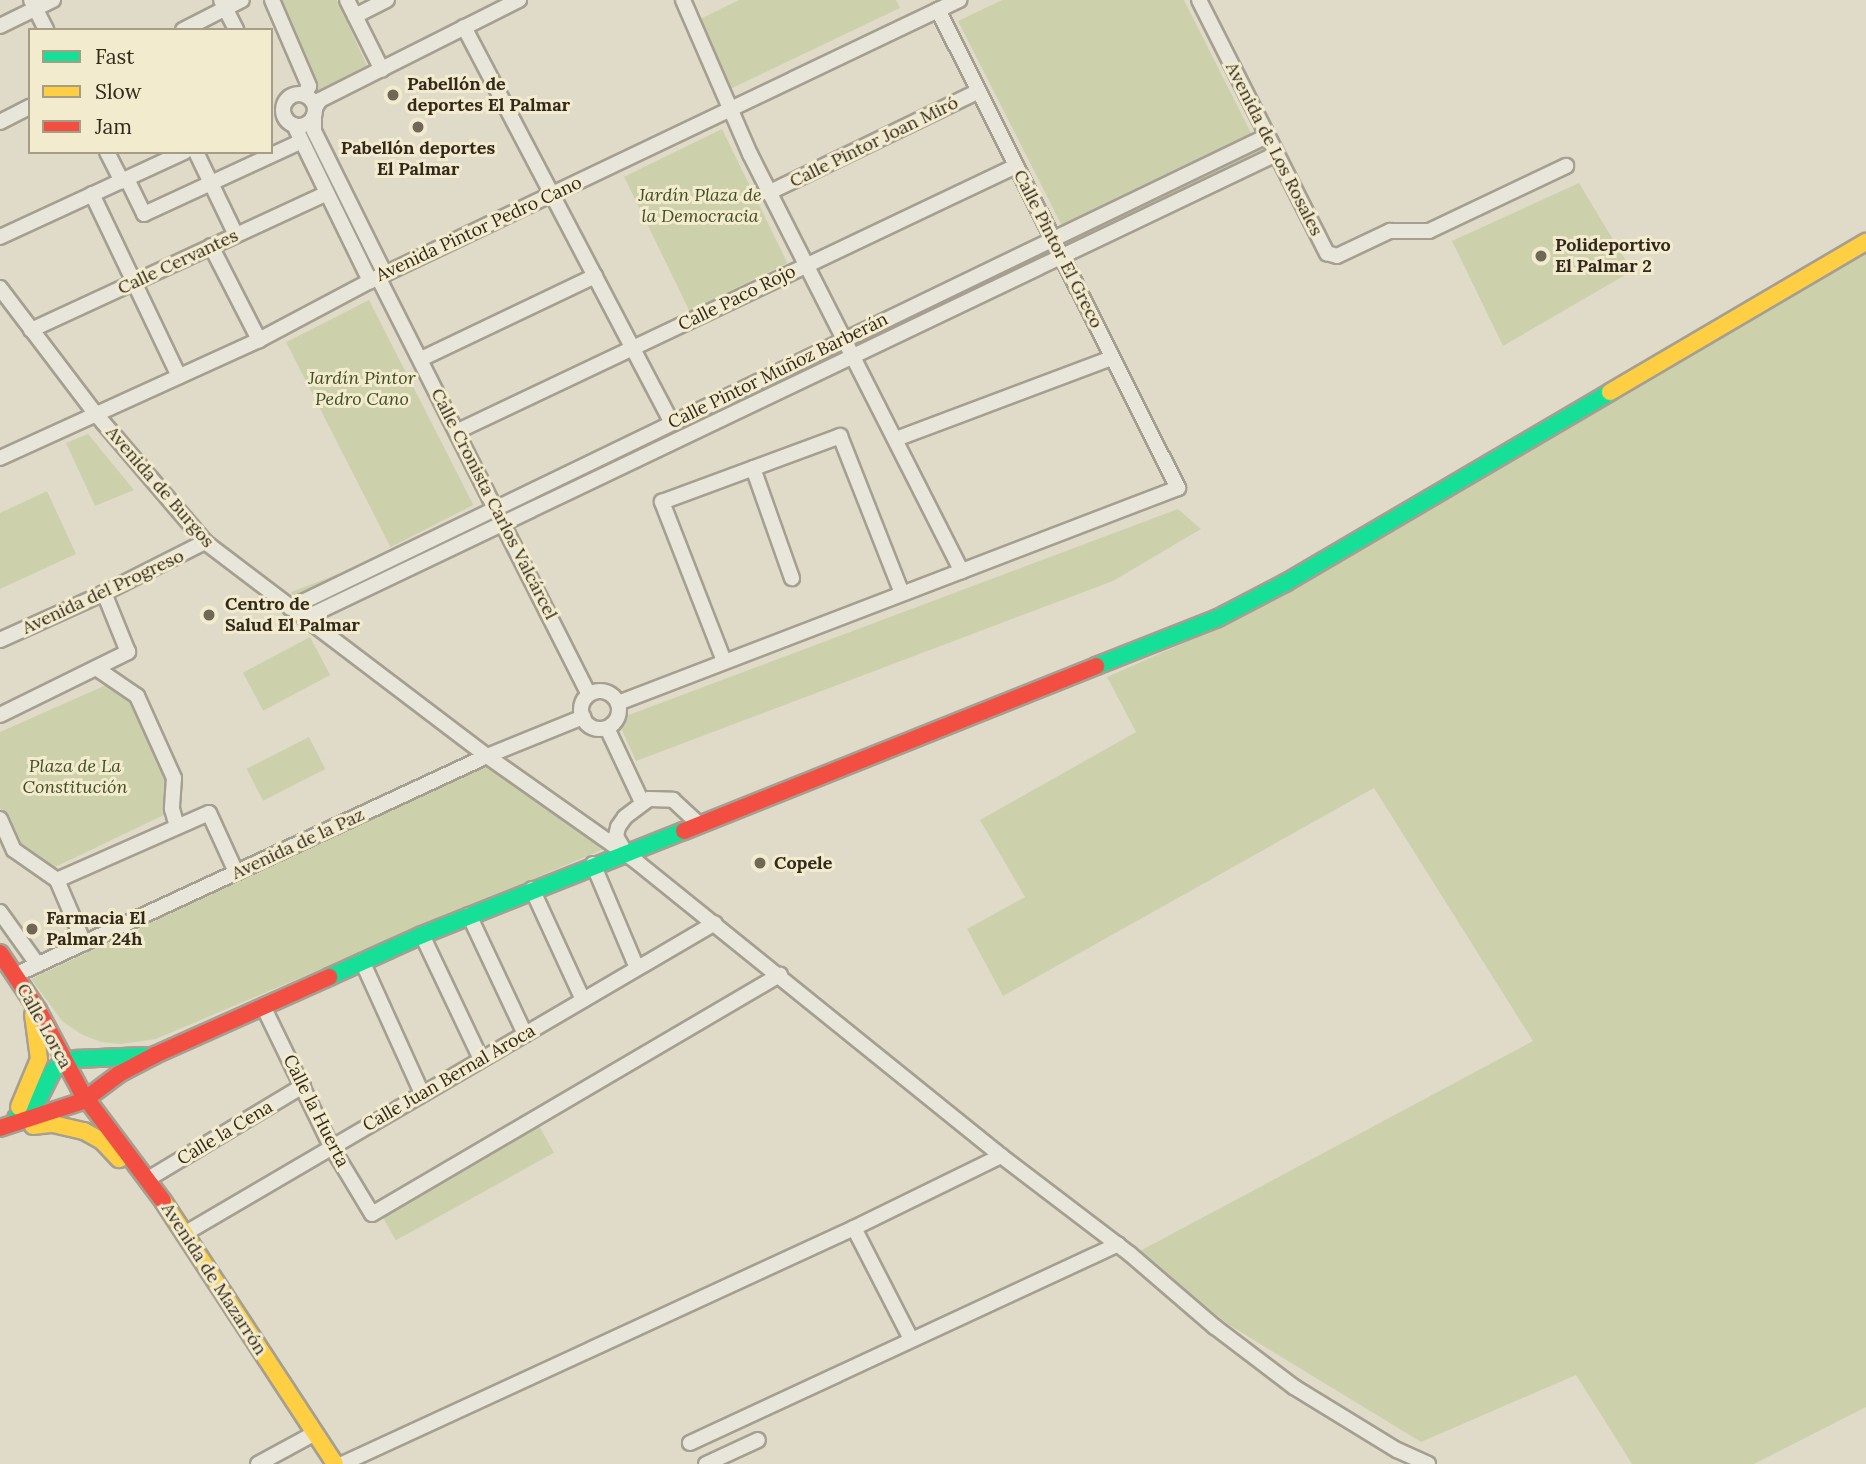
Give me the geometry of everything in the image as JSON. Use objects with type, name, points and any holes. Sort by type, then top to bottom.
[{"type":"main road","points":[[1,1131],[85,1099],[119,1074],[155,1055],[469,915],[1127,656],[1252,601],[1866,242]]},
{"type":"main road","name":"Calle Lorca","points":[[0,953],[43,1017],[52,1035],[59,1066],[85,1099]]},
{"type":"main road","points":[[1,1131],[26,1095],[38,1059],[38,1034],[25,990]]},
{"type":"main road","points":[[43,1017],[94,1071],[85,1099]]},
{"type":"main road","points":[[1,1131],[39,1098],[59,1066],[85,1059],[155,1055]]},
{"type":"main road","points":[[59,1066],[55,1095],[62,1102],[85,1099]]},
{"type":"main road","name":"Avenida de Mazarrón","points":[[85,1099],[148,1179],[335,1464]]},
{"type":"main road","points":[[1,1131],[53,1124],[94,1136],[112,1150],[184,1234]]},
{"type":"street","points":[[0,26],[33,4],[53,0]]},
{"type":"street","points":[[186,28],[224,4],[242,0]]},
{"type":"street","name":"Calle Cronista Carlos Valcárcel","points":[[272,0],[309,86],[314,131],[378,277],[589,694]]},
{"type":"street","points":[[348,0],[382,71]]},
{"type":"street","points":[[355,16],[387,0]]},
{"type":"street","points":[[313,103],[306,124],[280,112],[292,96],[313,103],[382,71],[519,0]]},
{"type":"street","points":[[618,703],[962,571],[768,193],[728,109],[683,0]]},
{"type":"street","name":"Avenida Pintor Pedro Cano","points":[[0,458],[258,340],[378,277],[959,0]]},
{"type":"street","name":"Avenida de Los Rosales","points":[[1199,0],[1327,253],[1337,256],[1390,231],[1429,231],[1566,166]]},
{"type":"street","points":[[33,4],[45,28]]},
{"type":"street","points":[[224,4],[235,28]]},
{"type":"street","name":"Calle Pintor El Greco","points":[[938,10],[1178,488],[962,571]]},
{"type":"street","points":[[464,27],[671,422]]},
{"type":"street","name":"Calle Pintor Joan Miró","points":[[768,193],[979,91]]},
{"type":"street","points":[[0,122],[28,108]]},
{"type":"street","name":"Calle Cronista Carlos Valcárcel","points":[[280,112],[300,142],[326,194],[378,277]]},
{"type":"street","name":"Calle Pintor Muñoz Barberán","points":[[290,608],[494,507],[1267,136]]},
{"type":"street","points":[[108,154],[144,214],[300,142]]},
{"type":"street","points":[[0,237],[180,154]]},
{"type":"street","points":[[197,154],[236,235]]},
{"type":"street","name":"Calle Pintor Muñoz Barberán","points":[[305,618],[1276,154]]},
{"type":"street","name":"Calle Paco Rojo","points":[[458,431],[1016,166]]},
{"type":"street","points":[[92,194],[179,376]]},
{"type":"street","name":"Calle Cervantes","points":[[31,330],[326,194]]},
{"type":"street","points":[[211,246],[258,340]]},
{"type":"street","points":[[421,359],[595,276]]},
{"type":"street","name":"Avenida de Burgos","points":[[1,291],[95,413],[205,542],[486,756],[624,852],[780,975],[1001,1156],[1118,1244],[1215,1327],[1294,1387],[1397,1450],[1427,1464]]},
{"type":"street","points":[[896,439],[1112,358]]},
{"type":"street","points":[[724,661],[662,502],[840,436],[902,593]]},
{"type":"street","points":[[753,468],[792,579]]},
{"type":"street","name":"Avenida del Progreso","points":[[0,640],[104,593],[205,542]]},
{"type":"street","points":[[0,715],[128,652],[104,593]]},
{"type":"street","points":[[96,668],[136,696],[174,778],[172,810],[177,826]]},
{"type":"street","points":[[606,691],[618,703],[618,718],[607,728],[593,727],[583,717],[582,705],[589,694],[606,691]]},
{"type":"street","name":"Avenida de la Paz","points":[[15,975],[486,756],[583,717]]},
{"type":"street","points":[[607,728],[642,802]]},
{"type":"street","points":[[600,834],[618,827],[642,802],[661,798],[683,807],[698,823]]},
{"type":"street","points":[[673,833],[683,807]]},
{"type":"street","points":[[57,880],[209,813],[236,873]]},
{"type":"street","points":[[0,820],[14,850],[57,880],[84,943]]},
{"type":"street","points":[[618,827],[616,836],[624,852]]},
{"type":"street","points":[[593,864],[638,968]]},
{"type":"street","points":[[532,889],[583,1000]]},
{"type":"street","name":"Calle Lorca","points":[[0,912],[38,965]]},
{"type":"street","points":[[469,915],[525,1034]]},
{"type":"street","name":"Calle Juan Bernal Aroca","points":[[184,1234],[715,923]]},
{"type":"street","points":[[422,935],[481,1059]]},
{"type":"street","points":[[362,961],[422,1093]]},
{"type":"street","name":"Calle la Huerta","points":[[264,1006],[331,1146],[372,1214],[780,975]]},
{"type":"street","name":"Calle la Cena","points":[[148,1179],[303,1086]]},
{"type":"street","points":[[342,1464],[854,1228],[1001,1156]]},
{"type":"street","points":[[854,1228],[911,1339]]},
{"type":"street","points":[[690,1443],[1118,1244]]},
{"type":"street","points":[[258,1464],[315,1433]]},
{"type":"street","points":[[706,1464],[758,1440]]},
{"type":"green space","points":[[278,0],[337,0],[369,70],[317,95]]},
{"type":"green space","points":[[739,0],[896,0],[900,8],[726,91],[694,22]]},
{"type":"green space","points":[[1002,0],[1184,0],[1252,135],[1062,226],[958,21]]},
{"type":"green space","name":"Jardín Plaza de la Democracia","points":[[722,129],[787,263],[689,311],[624,177]]},
{"type":"green space","points":[[1265,142],[1270,153],[1064,250],[1060,243]]},
{"type":"green space","name":"Polideportivo El Palmar 2","points":[[1579,183],[1632,271],[1503,346],[1452,241]]},
{"type":"green space","points":[[1048,248],[1052,256],[857,355],[853,347]]},
{"type":"green space","points":[[1866,248],[1866,1407],[1754,1464],[1632,1464],[1576,1375],[1421,1442],[1229,1325],[1138,1252],[1533,1041],[1374,788],[1003,996],[967,929],[1025,897],[980,820],[1136,732],[1107,677],[1238,619]]},
{"type":"green space","name":"Jardín Pintor Pedro Cano","points":[[369,300],[473,505],[391,547],[286,342]]},
{"type":"green space","points":[[838,346],[843,356],[503,517],[500,511]]},
{"type":"green space","points":[[88,434],[134,490],[95,506],[66,443]]},
{"type":"green space","points":[[47,491],[76,554],[0,589],[0,513]]},
{"type":"green space","points":[[1178,509],[1201,529],[1113,581],[636,761],[621,728],[626,716]]},
{"type":"green space","points":[[489,516],[492,524],[294,600],[291,592]]},
{"type":"green space","points":[[310,637],[330,675],[263,711],[243,673]]},
{"type":"green space","name":"Plaza de La Constitución","points":[[106,685],[135,701],[169,779],[166,814],[53,868],[18,847],[0,808],[0,732]]},
{"type":"green space","points":[[309,737],[325,769],[263,801],[247,769]]},
{"type":"green space","points":[[485,766],[604,849],[156,1039],[121,1044],[101,1042],[83,1035],[63,1022],[31,979]]},
{"type":"green space","points":[[538,1124],[554,1153],[396,1241],[380,1212]]},
{"type":"traffic: fast","points":[[1096,666],[1218,618],[1285,583],[1610,392]]},
{"type":"traffic: fast","points":[[329,977],[422,935],[684,831]]},
{"type":"traffic: fast","points":[[16,1118],[39,1098],[53,1071],[62,1063],[76,1059],[144,1056]]},
{"type":"traffic: slow","points":[[1610,392],[1866,242]]},
{"type":"traffic: slow","points":[[19,1107],[39,1059],[33,1014]]},
{"type":"traffic: slow","points":[[33,1126],[53,1124],[84,1131],[102,1141],[119,1159]]},
{"type":"traffic: slow","points":[[163,1201],[335,1464]]},
{"type":"traffic: jam","points":[[684,831],[1096,666]]},
{"type":"traffic: jam","points":[[0,953],[38,1010],[82,1093],[163,1201]]},
{"type":"traffic: jam","points":[[0,1128],[83,1101],[119,1074],[155,1055],[329,977]]},
{"type":"place","name":"Pabellón de deportes El Palmar","points":[[393,95]]},
{"type":"place","name":"Pabellón deportes El Palmar","points":[[418,127]]},
{"type":"place","name":"Polideportivo El Palmar 2","points":[[1541,256]]},
{"type":"place","name":"Centro de Salud El Palmar","points":[[209,615]]},
{"type":"place","name":"Copele","points":[[760,863]]},
{"type":"place","name":"Farmacia El Palmar 24h","points":[[32,929]]}]
